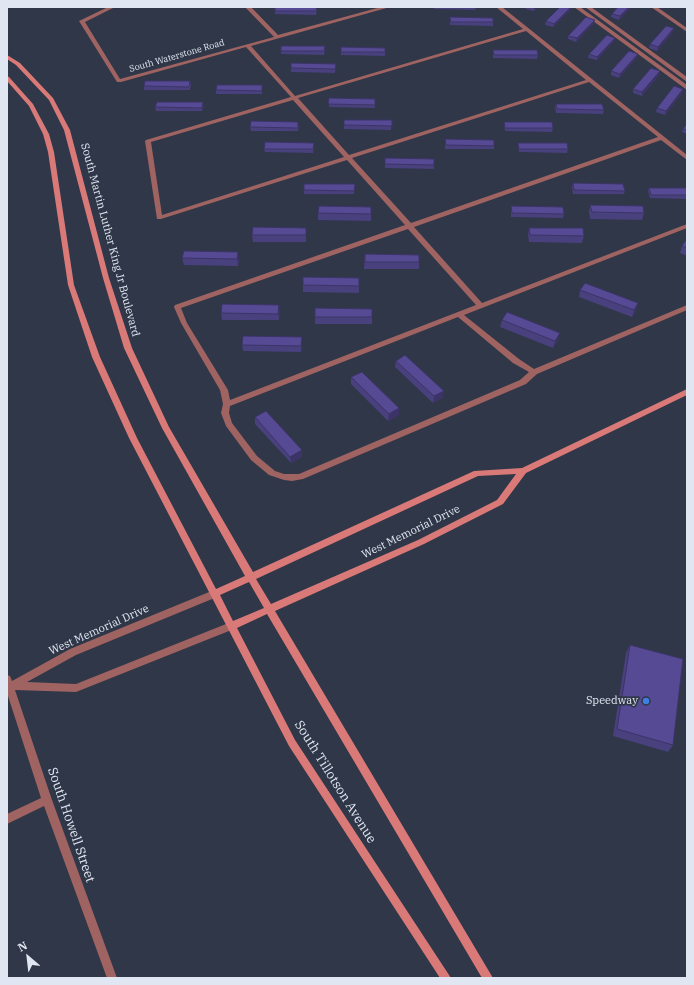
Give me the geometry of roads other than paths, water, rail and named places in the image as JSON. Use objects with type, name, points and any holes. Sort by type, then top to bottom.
[{"type":"main road","name":"South Martin Luther King Jr Boulevard","points":[[7,57],[18,64],[51,99],[67,130],[106,278],[128,348],[166,428],[269,609]]},
{"type":"main road","points":[[7,78],[31,105],[46,134],[51,152],[71,285],[96,357],[133,438],[214,594]]},
{"type":"main road","name":"West Memorial Drive","points":[[214,594],[477,473],[523,471],[687,392]]},
{"type":"main road","name":"West Memorial Drive","points":[[231,626],[421,542],[500,502],[523,471]]},
{"type":"main road","name":"South Tillotson Avenue","points":[[214,594],[292,743],[446,978]]},
{"type":"main road","points":[[269,609],[488,978]]},
{"type":"street","name":"South Waterstone Road","points":[[112,7],[82,21],[119,81],[247,45]]},
{"type":"street","points":[[248,7],[276,37]]},
{"type":"street","points":[[387,7],[247,45],[481,306]]},
{"type":"street","points":[[499,7],[687,158]]},
{"type":"street","points":[[577,7],[687,88]]},
{"type":"street","points":[[588,7],[687,80]]},
{"type":"street","points":[[654,7],[686,29]]},
{"type":"street","points":[[527,30],[148,141],[159,218],[590,80]]},
{"type":"street","points":[[662,138],[177,307],[184,323],[224,390],[227,404],[225,413],[229,424],[254,458],[272,473],[292,478],[300,477],[507,389],[523,382],[534,372],[687,307]]},
{"type":"street","points":[[227,404],[687,226]]},
{"type":"street","points":[[460,315],[516,361],[534,372]]},
{"type":"street","name":"West Memorial Drive","points":[[9,683],[73,652],[214,594]]},
{"type":"street","name":"West Memorial Drive","points":[[9,683],[76,688],[231,626]]},
{"type":"street","name":"South Howell Street","points":[[9,683],[48,800],[112,978]]},
{"type":"street","points":[[7,819],[48,800]]},
{"type":"place","name":"Speedway","points":[[646,701]]}]
